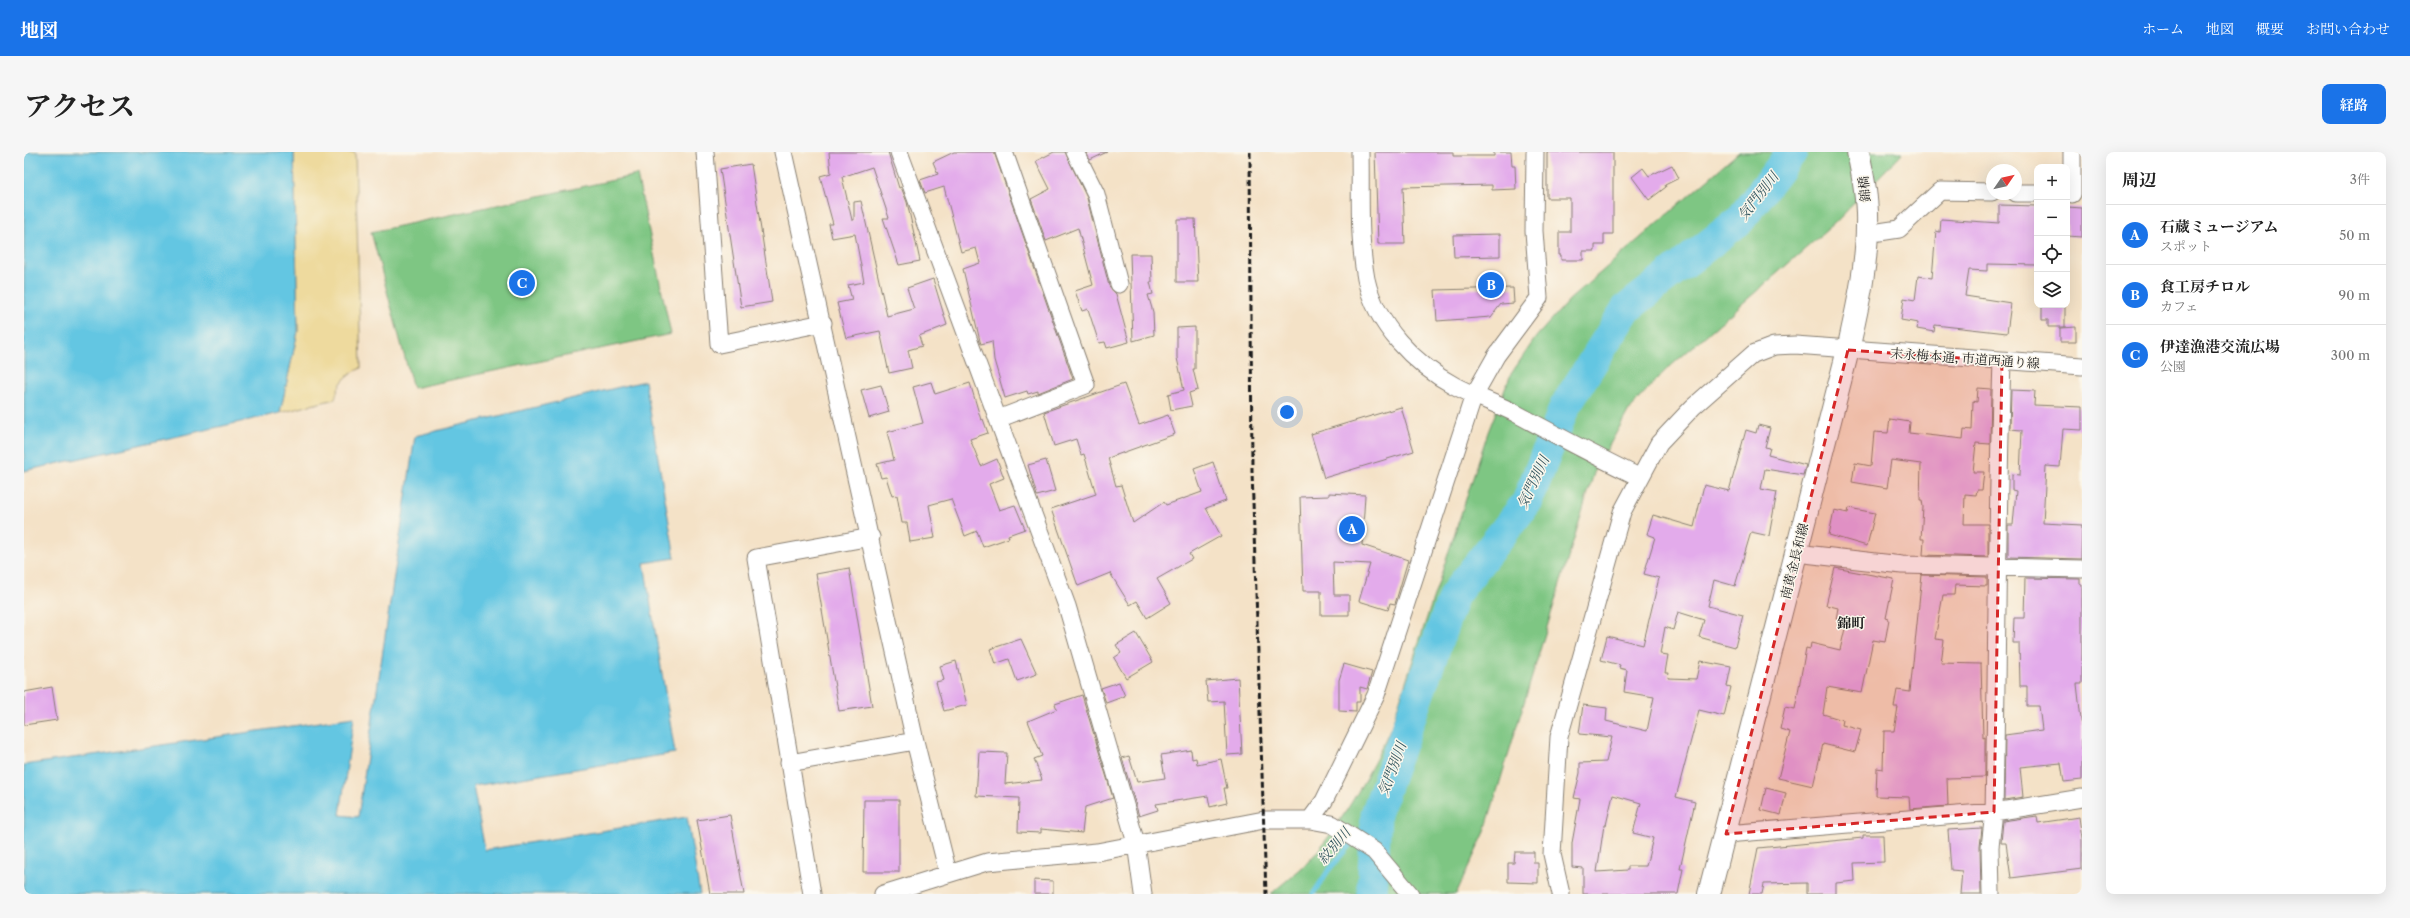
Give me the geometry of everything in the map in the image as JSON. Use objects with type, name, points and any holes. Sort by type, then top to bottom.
[{"type":"main road","name":"錦橋","points":[[1858,152],[1864,183],[1867,230]]},
{"type":"main road","name":"南黄金長和線","points":[[1709,894],[1726,834],[1848,350],[1860,292],[1867,230]]},
{"type":"street","points":[[705,152],[719,344],[823,323]]},
{"type":"street","points":[[783,152],[871,537],[915,741],[948,873]]},
{"type":"street","points":[[899,152],[1067,606],[1136,843],[1144,894]]},
{"type":"street","points":[[998,419],[1086,385],[1004,152]]},
{"type":"street","points":[[1075,152],[1096,194],[1118,284]]},
{"type":"street","points":[[1360,152],[1362,246],[1366,280],[1378,309],[1390,331],[1421,363],[1440,377],[1474,395],[1495,403],[1639,477]]},
{"type":"street","points":[[1310,820],[1324,801],[1376,696],[1474,395],[1496,356],[1539,298],[1534,232],[1535,152]]},
{"type":"street","points":[[2072,152],[2074,194]]},
{"type":"street","points":[[1867,230],[1899,229],[1940,191],[1986,192]]},
{"type":"street","points":[[2022,193],[2034,193]]},
{"type":"street","name":"末永梅本通, 市道西通り線","points":[[1561,894],[1552,854],[1559,737],[1622,512],[1639,477],[1659,443],[1693,407],[1753,354],[1774,346],[1795,345],[2082,366]]},
{"type":"street","points":[[1991,894],[1990,848],[1994,812],[1999,566],[1998,508],[2002,361]]},
{"type":"street","points":[[812,894],[756,558],[871,537]]},
{"type":"street","points":[[1796,552],[1902,565],[2082,569]]},
{"type":"street","points":[[789,763],[915,741]]},
{"type":"street","points":[[1726,834],[1994,812],[2082,798]]},
{"type":"street","points":[[883,894],[987,862],[1097,852],[1136,843],[1264,820],[1310,820],[1332,824],[1374,851],[1410,894]]},
{"type":"highlighted area","points":[[1848,350],[2002,361],[1994,812],[1726,834]]},
{"type":"green space","points":[[1739,152],[1903,152],[1836,222],[1665,371],[1630,408],[1594,473],[1484,834],[1456,894],[1271,894],[1306,864],[1327,839],[1358,792],[1384,743],[1391,727],[1488,432],[1511,374],[1536,337],[1569,300]]},
{"type":"green space","points":[[637,175],[671,334],[413,388],[371,232]]},
{"type":"sand","points":[[294,152],[355,152],[361,368],[344,380],[338,388],[335,399],[280,413],[298,331]]},
{"type":"water","points":[[24,152],[294,152],[298,331],[280,413],[24,471]]},
{"type":"water","points":[[645,381],[675,558],[644,563],[675,753],[473,786],[485,850],[687,817],[700,894],[24,894],[24,765],[354,717],[340,815],[358,817],[415,436]]},
{"type":"building","points":[[829,152],[888,152],[899,188],[901,187],[907,202],[920,261],[899,265],[883,218],[889,218],[872,167],[842,177],[852,220],[854,220],[854,202],[861,201],[887,316],[914,309],[907,288],[933,279],[947,325],[919,336],[922,346],[908,350],[912,368],[889,373],[880,331],[846,338],[837,303],[852,300],[848,285],[864,282],[855,234],[832,238],[829,224],[833,224],[820,176],[831,173]]},
{"type":"building","points":[[954,152],[994,152],[1073,379],[1038,393],[1038,391],[1028,394],[1027,391],[1005,398],[994,360],[992,341],[981,344],[980,341],[963,269],[980,263],[976,248],[961,252],[944,187],[925,193],[920,180],[938,174],[933,162]]},
{"type":"building","points":[[1054,152],[1065,152],[1087,198],[1109,286],[1116,294],[1129,342],[1107,348],[1105,342],[1099,343],[1088,309],[1082,311],[1075,291],[1093,285],[1078,228],[1046,241],[1031,199],[1050,189],[1036,161]]},
{"type":"building","points":[[1086,152],[1107,152],[1090,160]]},
{"type":"building","points":[[1375,152],[1453,152],[1453,156],[1494,156],[1494,152],[1511,152],[1512,166],[1515,166],[1516,189],[1492,190],[1492,185],[1403,187],[1405,244],[1378,244]]},
{"type":"building","points":[[1547,152],[1613,152],[1613,234],[1604,234],[1604,245],[1595,245],[1595,251],[1583,251],[1583,260],[1561,260],[1561,255],[1559,255],[1559,232],[1570,232],[1570,198],[1547,198]]},
{"type":"building","points":[[751,164],[772,302],[741,307],[720,169]]},
{"type":"building","points":[[1672,165],[1679,178],[1665,185],[1666,187],[1649,200],[1632,177],[1643,168],[1649,176]]},
{"type":"building","points":[[1999,205],[2034,206],[2034,265],[1987,264],[1987,271],[1969,270],[1965,296],[2011,303],[2007,333],[1935,325],[1934,332],[1917,329],[1918,323],[1901,320],[1904,298],[1915,300],[1918,276],[1932,278],[1936,231],[1940,232],[1941,219],[1999,223]]},
{"type":"building","points":[[2070,207],[2082,208],[2082,237],[2070,236]]},
{"type":"building","points":[[1177,219],[1195,219],[1198,282],[1177,282]]},
{"type":"building","points":[[1500,234],[1500,256],[1454,257],[1453,235]]},
{"type":"building","points":[[1130,254],[1151,254],[1152,282],[1150,282],[1153,294],[1148,295],[1153,312],[1154,335],[1133,341]]},
{"type":"building","points":[[1513,288],[1514,303],[1501,304],[1491,317],[1437,321],[1435,290]]},
{"type":"building","points":[[2042,308],[2065,308],[2065,327],[2048,327],[2048,320],[2042,320]]},
{"type":"building","points":[[1195,327],[1195,369],[1193,369],[1198,390],[1189,393],[1192,406],[1171,410],[1168,394],[1184,390],[1177,358],[1177,328]]},
{"type":"building","points":[[2076,327],[2076,342],[2060,342],[2060,328]]},
{"type":"building","points":[[931,382],[935,394],[970,383],[981,420],[983,419],[988,433],[970,439],[981,466],[997,459],[1004,478],[989,484],[999,510],[1015,505],[1025,529],[1008,535],[1009,538],[983,547],[977,531],[965,536],[951,499],[929,505],[935,538],[910,542],[907,523],[902,523],[897,495],[892,496],[886,477],[881,478],[877,464],[894,460],[887,432],[923,423],[913,387]]},
{"type":"building","points":[[1124,384],[1139,425],[1168,415],[1175,434],[1108,458],[1116,486],[1121,485],[1133,523],[1164,502],[1166,505],[1202,492],[1194,469],[1213,462],[1226,501],[1206,508],[1221,536],[1189,554],[1192,559],[1157,579],[1171,603],[1147,618],[1137,601],[1130,605],[1110,573],[1078,586],[1051,509],[1096,494],[1084,454],[1081,455],[1076,439],[1054,446],[1044,412]]},
{"type":"building","points":[[881,385],[889,412],[869,418],[861,390]]},
{"type":"building","points":[[1978,388],[1991,389],[1990,444],[1976,443],[1973,472],[1984,472],[1982,490],[1977,490],[1976,495],[1965,494],[1964,524],[1988,524],[1988,557],[1923,555],[1924,539],[1921,539],[1923,507],[1922,500],[1920,500],[1921,464],[1891,460],[1887,488],[1852,482],[1855,463],[1871,466],[1874,432],[1888,433],[1890,419],[1910,422],[1909,433],[1963,439],[1964,429],[1972,430],[1973,401],[1977,402]]},
{"type":"building","points":[[2011,390],[2035,391],[2034,405],[2082,407],[2082,430],[2063,429],[2060,467],[2046,466],[2043,523],[2082,525],[2081,559],[2008,557],[2008,525],[2013,525],[2016,491],[2012,490],[2012,474],[2020,475],[2022,430],[2010,429]]},
{"type":"building","points":[[1401,407],[1414,451],[1324,478],[1311,434]]},
{"type":"building","points":[[1758,425],[1770,428],[1765,447],[1770,448],[1768,455],[1806,465],[1803,475],[1765,469],[1761,489],[1777,492],[1769,536],[1751,532],[1735,586],[1714,580],[1708,606],[1743,615],[1735,647],[1699,637],[1704,620],[1678,612],[1673,630],[1665,627],[1660,654],[1668,655],[1665,673],[1669,673],[1668,678],[1696,679],[1700,661],[1731,667],[1727,686],[1731,687],[1724,716],[1699,710],[1676,797],[1695,802],[1680,869],[1683,869],[1678,894],[1583,894],[1583,868],[1572,867],[1572,843],[1580,799],[1574,798],[1580,773],[1580,763],[1606,762],[1612,737],[1579,734],[1583,705],[1607,708],[1606,721],[1647,731],[1654,697],[1624,692],[1627,670],[1619,668],[1620,665],[1601,660],[1607,636],[1643,645],[1659,578],[1644,574],[1655,537],[1647,534],[1653,515],[1694,527],[1704,485],[1729,491],[1746,430],[1756,433]],"holes":[[[1613,795],[1641,803],[1633,833],[1653,838],[1646,866],[1628,866],[1628,870],[1597,872],[1604,825],[1606,825]]]},
{"type":"building","points":[[1046,460],[1055,491],[1037,496],[1028,465]]},
{"type":"building","points":[[1329,493],[1365,495],[1362,545],[1408,560],[1395,604],[1390,603],[1388,610],[1359,601],[1370,564],[1333,562],[1334,595],[1349,595],[1349,615],[1321,615],[1321,591],[1303,591],[1300,497],[1329,496]]},
{"type":"building","points":[[1849,508],[1875,513],[1867,546],[1829,535],[1834,510],[1848,513]]},
{"type":"building","points":[[849,568],[872,706],[839,711],[816,574]]},
{"type":"building","points":[[1835,568],[1894,579],[1886,618],[1889,619],[1885,642],[1873,640],[1862,693],[1827,687],[1823,714],[1843,720],[1842,725],[1861,730],[1855,752],[1823,744],[1813,786],[1778,778],[1790,732],[1780,729],[1785,707],[1795,709],[1806,648],[1810,649],[1811,643],[1840,650],[1847,620],[1836,619],[1838,608],[1826,605]]},
{"type":"building","points":[[1922,575],[1987,577],[1987,586],[1955,585],[1954,595],[1943,595],[1935,639],[1944,640],[1941,663],[1981,664],[1983,738],[1985,737],[1985,777],[1947,778],[1948,806],[1910,809],[1909,797],[1876,796],[1877,768],[1883,769],[1884,731],[1894,731],[1898,707],[1894,707],[1897,690],[1910,692]]},
{"type":"building","points":[[2025,578],[2080,579],[2080,585],[2082,585],[2082,684],[2077,684],[2082,728],[2082,780],[2064,782],[2061,763],[2020,767],[2023,797],[2004,800],[2005,735],[2042,730],[2039,706],[2027,706],[2027,686],[2020,686],[2019,643],[2013,643],[2014,618],[2024,618]]},
{"type":"building","points":[[1136,633],[1153,662],[1126,678],[1114,658],[1121,653],[1116,645]]},
{"type":"building","points":[[1021,639],[1037,674],[1017,681],[1009,659],[995,664],[990,649]]},
{"type":"building","points":[[956,661],[967,705],[944,711],[936,682],[944,680],[940,666]]},
{"type":"building","points":[[1344,664],[1372,672],[1367,689],[1360,687],[1360,702],[1356,702],[1356,712],[1339,711],[1339,680]]},
{"type":"building","points":[[1238,678],[1242,754],[1227,755],[1224,701],[1208,702],[1206,681]]},
{"type":"building","points":[[1119,682],[1125,696],[1106,703],[1101,688]]},
{"type":"building","points":[[52,687],[57,720],[24,725],[24,692]]},
{"type":"building","points":[[1082,695],[1113,798],[1085,807],[1082,833],[1041,829],[1041,833],[1018,832],[1019,798],[976,796],[979,752],[1007,753],[1005,784],[1042,780],[1034,759],[1042,756],[1028,721],[1057,709],[1055,704]]},
{"type":"building","points":[[1191,750],[1192,759],[1196,758],[1197,764],[1221,759],[1227,788],[1224,788],[1227,803],[1210,807],[1208,796],[1156,804],[1158,810],[1139,816],[1122,758],[1129,756],[1137,782],[1165,778],[1161,755]]},
{"type":"building","points":[[1766,788],[1786,793],[1781,815],[1761,810]]},
{"type":"building","points":[[864,800],[899,800],[899,872],[863,872]]},
{"type":"building","points":[[730,815],[744,894],[710,894],[697,820]]},
{"type":"building","points":[[2037,816],[2038,823],[2079,817],[2082,838],[2082,869],[2011,878],[2006,843],[2001,843],[2003,821]]},
{"type":"building","points":[[1982,828],[1980,847],[1981,894],[1960,894],[1962,871],[1951,870],[1948,830]]},
{"type":"building","points":[[1863,835],[1883,835],[1884,862],[1854,863],[1855,881],[1836,883],[1836,894],[1807,894],[1807,883],[1764,884],[1762,894],[1749,894],[1758,848],[1863,838]]},
{"type":"building","points":[[1515,852],[1534,852],[1534,863],[1538,863],[1538,883],[1508,882],[1508,863],[1514,863]]},
{"type":"building","points":[[1034,880],[1053,881],[1053,894],[1034,894]]},
{"type":"waterway","name":"気門別川","points":[[1372,894],[1376,814],[1454,595],[1527,502],[1565,406],[1626,309],[1740,220],[1792,152]]},
{"type":"waterway","name":"紋別川","points":[[1313,894],[1328,871],[1376,814]]},
{"type":"railway","points":[[1250,152],[1252,471],[1266,894]]},
{"type":"place","name":"伊達漁港交流広場","points":[[522,283]]},
{"type":"place","name":"食工房チロル","points":[[1491,285]]},
{"type":"place","name":"石蔵ミュージアム","points":[[1352,529]]},
{"type":"district","name":"錦町","points":[[1851,623]]}]
